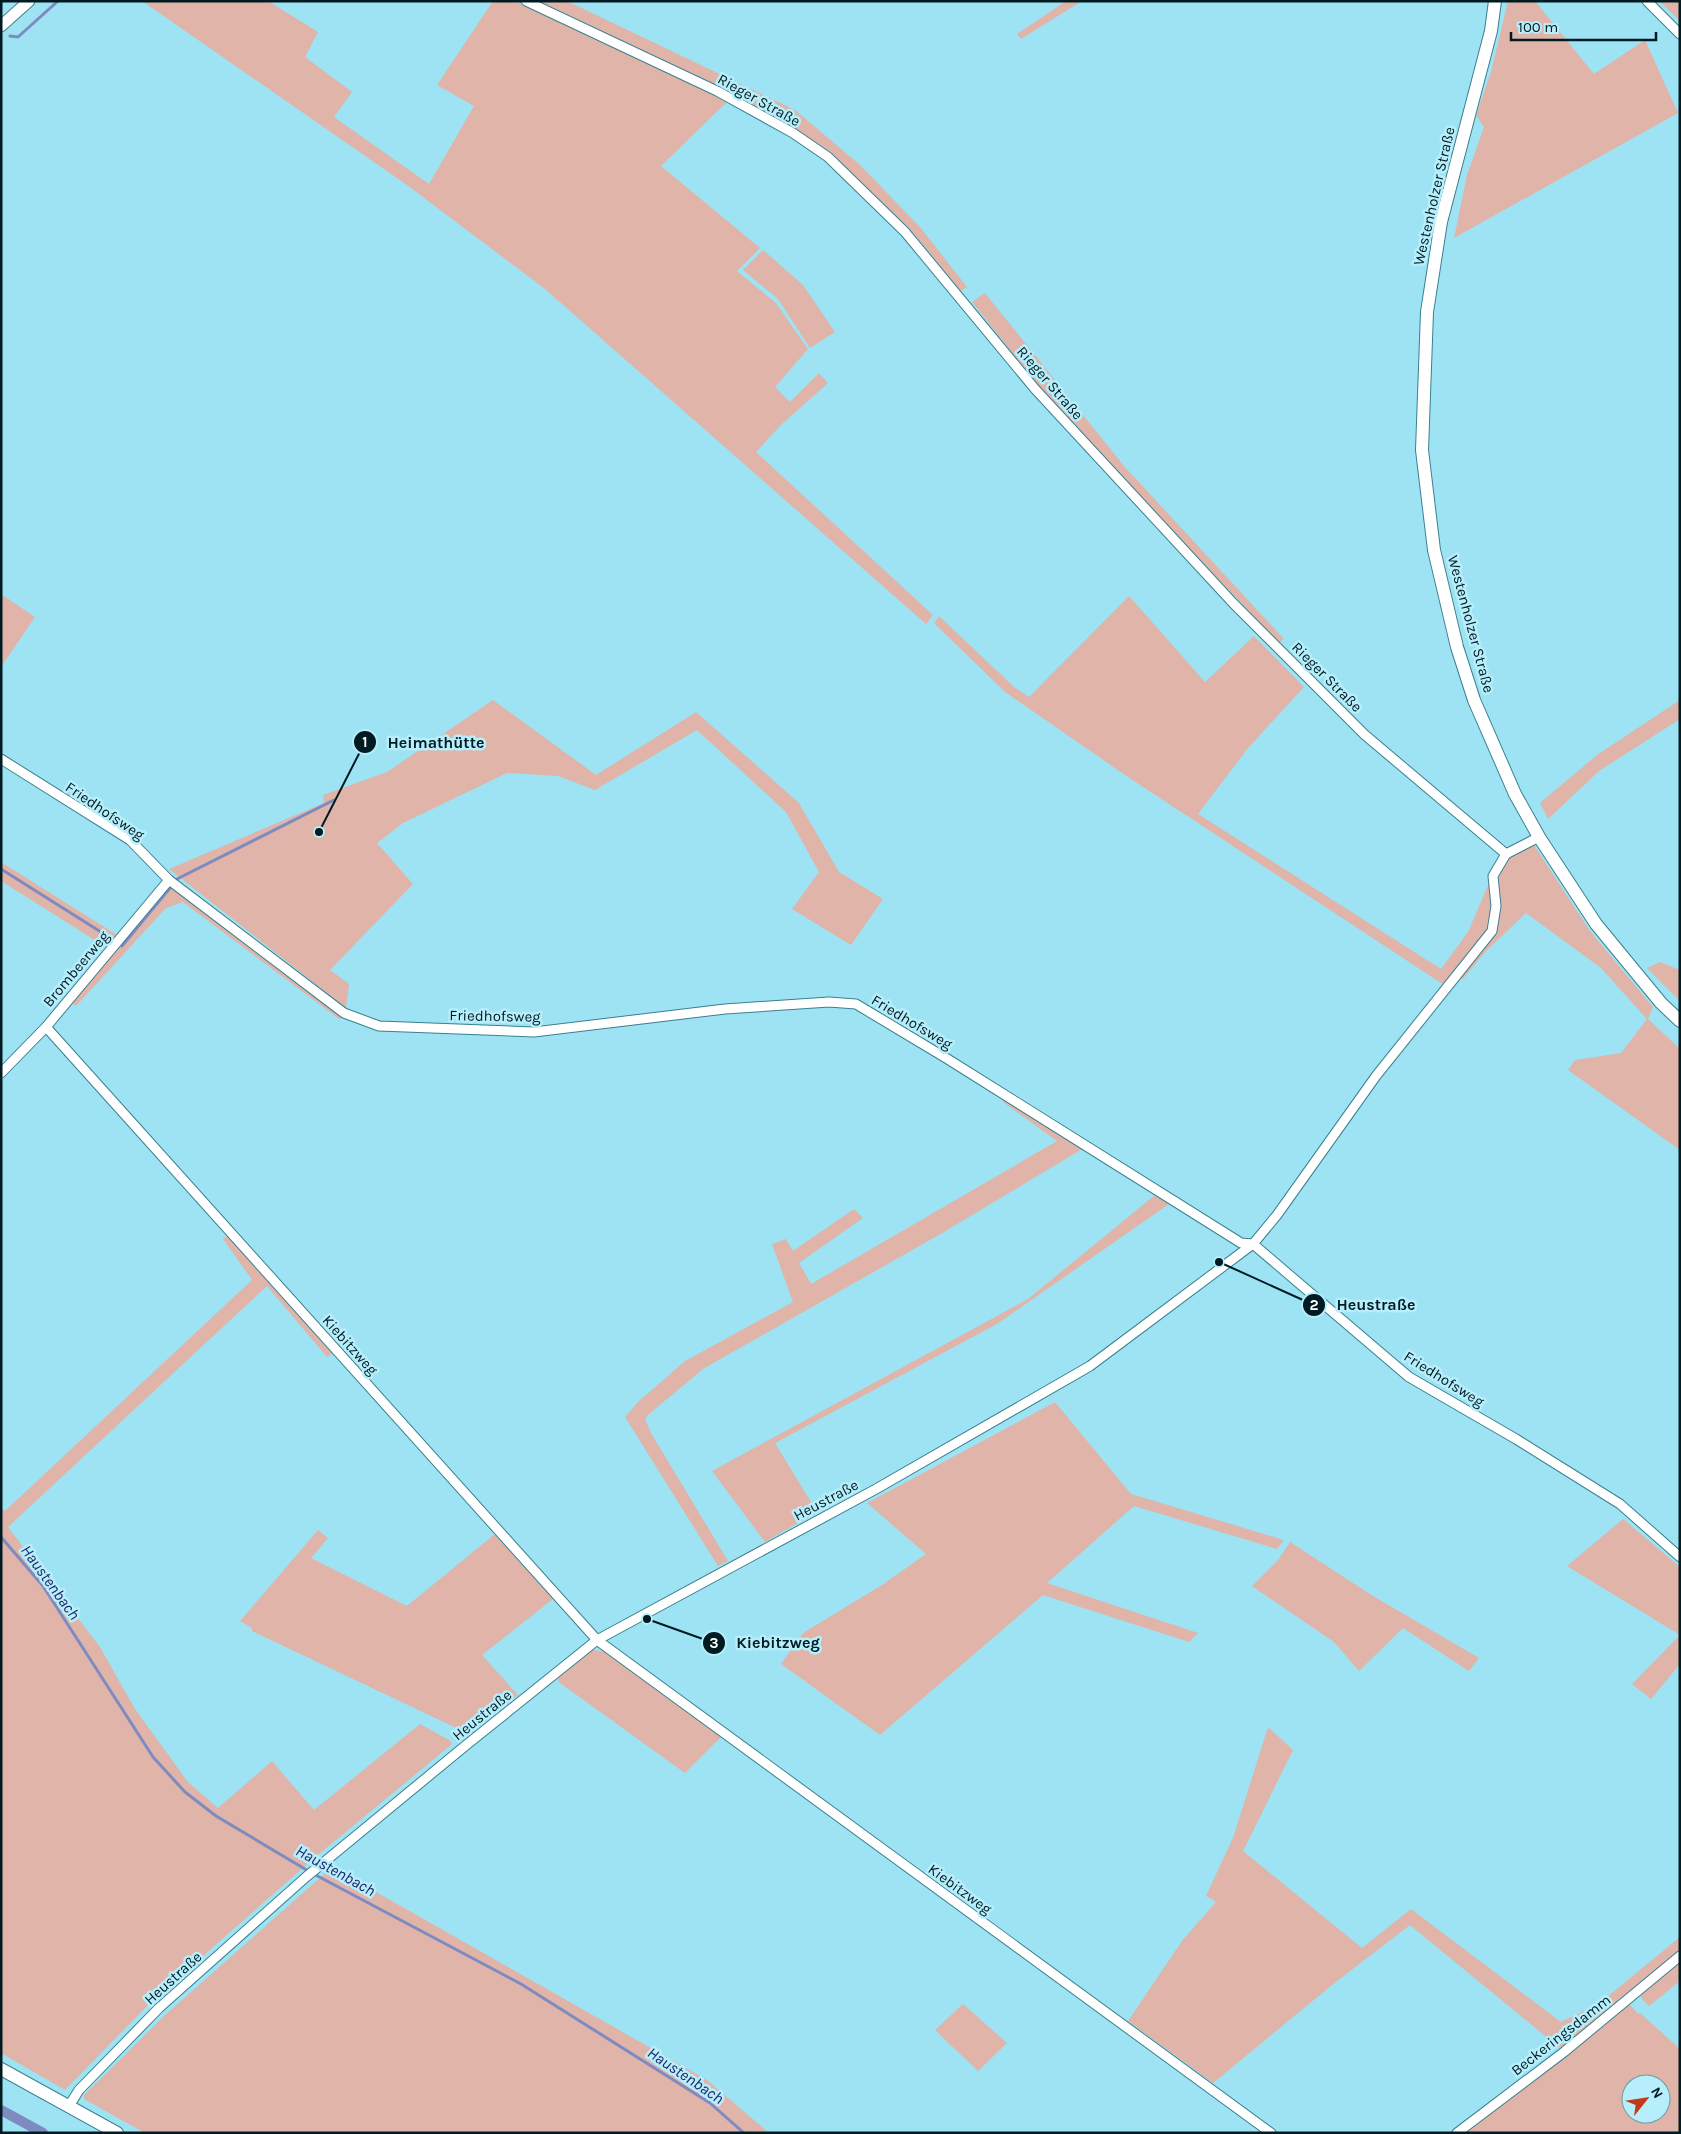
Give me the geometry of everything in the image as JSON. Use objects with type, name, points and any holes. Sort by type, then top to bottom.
[{"type":"main road","name":"Westenholzer Straße","points":[[1495,1],[1491,31],[1441,222],[1427,312],[1422,450],[1434,550],[1457,647],[1474,700],[1515,794],[1539,837],[1596,924],[1661,1003],[1680,1021]]},
{"type":"main road","points":[[1,2069],[117,2133]]},
{"type":"street","points":[[1,26],[29,1]]},
{"type":"street","name":"Rieger Straße","points":[[526,1],[717,91],[793,133],[828,157],[905,232],[1035,389],[1233,603],[1365,735],[1506,854]]},
{"type":"street","points":[[1647,1],[1680,34]]},
{"type":"street","name":"Friedhofsweg","points":[[1,759],[130,840],[169,880],[344,1013],[380,1026],[534,1032],[725,1009],[829,1002],[856,1004],[1051,1123],[1241,1243],[1253,1244],[1410,1378],[1516,1439],[1620,1504],[1680,1557]]},
{"type":"street","points":[[1506,854],[1539,837]]},
{"type":"street","name":"Heustraße","points":[[69,2106],[79,2090],[160,2008],[306,1877],[597,1640],[876,1489],[1090,1366],[1253,1244],[1277,1215],[1376,1076],[1492,931],[1496,906],[1494,876],[1506,854]]},
{"type":"street","name":"Brombeerweg","points":[[1,1073],[46,1027],[169,880]]},
{"type":"street","name":"Kiebitzweg","points":[[46,1027],[597,1640],[1271,2133]]},
{"type":"street","name":"Beckeringsdamm","points":[[1457,2133],[1564,2052],[1680,1956]]},
{"type":"shaded area","points":[[142,1],[268,1],[318,32],[305,57],[352,92],[334,117],[429,184],[474,106],[437,85],[493,1],[515,1],[728,101],[661,166],[760,248],[737,271],[776,303],[808,349],[775,387],[790,402],[819,373],[828,383],[782,424],[756,452],[933,615],[926,624],[545,289],[407,185]]},
{"type":"shaded area","points":[[535,1],[567,1],[795,110],[860,165],[920,227],[967,287],[961,291],[913,233],[832,153],[796,129],[720,87]]},
{"type":"shaded area","points":[[1066,1],[1082,1],[1021,39],[1017,34]]},
{"type":"shaded area","points":[[1508,1],[1535,1],[1594,74],[1645,40],[1678,113],[1454,238],[1467,175],[1484,127],[1476,115],[1491,72]]},
{"type":"shaded area","points":[[1659,1],[1680,1],[1680,21]]},
{"type":"shaded area","points":[[763,250],[803,285],[835,332],[810,348],[778,299],[743,270]]},
{"type":"shaded area","points":[[985,293],[1124,466],[1284,639],[1279,643],[1119,474],[1039,386],[972,302]]},
{"type":"shaded area","points":[[1,594],[35,617],[1,667]]},
{"type":"shaded area","points":[[1129,596],[1205,682],[1254,636],[1304,687],[1248,748],[1198,814],[1441,969],[1468,932],[1501,855],[1513,857],[1534,845],[1590,931],[1653,1007],[1648,1019],[1680,1049],[1680,1150],[1568,1070],[1575,1060],[1621,1053],[1647,1019],[1601,968],[1526,913],[1486,951],[1463,979],[1452,976],[1445,984],[1441,983],[1125,775],[1005,692],[934,623],[939,616],[1014,687],[1029,697]]},
{"type":"shaded area","points":[[493,700],[596,775],[696,712],[799,803],[839,872],[883,899],[851,945],[792,909],[819,872],[786,812],[697,730],[595,790],[558,776],[507,773],[403,823],[377,843],[413,884],[330,970],[349,984],[346,1008],[169,869],[324,803],[323,795],[387,772]]},
{"type":"shaded area","points":[[1680,700],[1680,719],[1599,771],[1548,819],[1540,803],[1597,755]]},
{"type":"shaded area","points":[[1,862],[117,935],[109,949],[1,881]]},
{"type":"shaded area","points":[[170,882],[344,1016],[339,1019],[183,902],[166,908],[76,1006],[70,1001]]},
{"type":"shaded area","points":[[1660,962],[1680,970],[1680,1001],[1647,968]]},
{"type":"shaded area","points":[[1006,1098],[1084,1148],[944,1232],[703,1369],[645,1419],[651,1433],[728,1561],[718,1566],[625,1417],[638,1402],[685,1361],[793,1302],[772,1244],[786,1239],[793,1251],[854,1209],[863,1218],[799,1263],[811,1284],[1057,1141],[1003,1102]]},
{"type":"shaded area","points":[[1155,1195],[1169,1204],[997,1324],[775,1443],[817,1512],[765,1542],[712,1471],[1028,1299]]},
{"type":"shaded area","points":[[229,1235],[333,1353],[327,1357],[267,1286],[8,1527],[100,1647],[135,1709],[188,1782],[218,1808],[272,1761],[314,1810],[420,1724],[449,1740],[452,1744],[313,1859],[151,2002],[65,2090],[1,2053],[1,1508],[5,1511],[252,1280],[223,1239]]},
{"type":"shaded area","points":[[1055,1402],[1131,1494],[1284,1540],[1277,1549],[1134,1506],[1047,1583],[1198,1633],[1189,1642],[1043,1595],[880,1735],[781,1664],[803,1633],[882,1585],[926,1554],[867,1503]]},
{"type":"shaded area","points":[[1623,1519],[1680,1567],[1680,1635],[1567,1566]]},
{"type":"shaded area","points":[[318,1530],[328,1538],[311,1558],[407,1606],[495,1534],[553,1599],[482,1655],[518,1695],[469,1734],[252,1631],[252,1628],[240,1621]]},
{"type":"shaded area","points":[[1290,1542],[1373,1596],[1479,1658],[1469,1671],[1403,1628],[1359,1671],[1334,1642],[1252,1586],[1278,1560]]},
{"type":"shaded area","points":[[1680,1635],[1680,1664],[1651,1699],[1632,1684]]},
{"type":"shaded area","points":[[592,1650],[603,1651],[722,1736],[685,1773],[560,1683],[557,1678]]},
{"type":"shaded area","points":[[1268,1727],[1293,1750],[1243,1851],[1362,1948],[1411,1909],[1561,2022],[1601,2002],[1680,1937],[1680,1951],[1561,2049],[1410,1925],[1332,1985],[1213,2083],[1128,2021],[1182,1941],[1216,1902],[1206,1896],[1233,1838]]},
{"type":"shaded area","points":[[332,1867],[707,2080],[769,2133],[145,2133],[84,2099],[84,2095],[164,2016]]},
{"type":"shaded area","points":[[1680,1961],[1680,1981],[1649,2006],[1641,1998],[1642,1992]]},
{"type":"shaded area","points":[[963,2004],[1007,2043],[978,2071],[935,2030]]},
{"type":"shaded area","points":[[1627,2004],[1638,2014],[1640,2013],[1680,2049],[1680,2133],[1464,2133]]},
{"type":"waterway","points":[[10,36],[18,37],[58,1]]},
{"type":"waterway","points":[[177,879],[334,800]]},
{"type":"waterway","points":[[1,869],[112,939]]},
{"type":"waterway","points":[[122,946],[170,888]]},
{"type":"waterway","name":"Haustenbach","points":[[1,1537],[43,1586],[153,1757],[185,1792],[216,1816],[310,1872],[521,1984],[710,2103],[744,2133]]},
{"type":"waterway","points":[[1,2110],[43,2133]]},
{"type":"place","name":"Heimathütte","points":[[319,832]]},
{"type":"place","name":"Heustraße","points":[[1219,1262]]},
{"type":"place","name":"Kiebitzweg","points":[[647,1619]]}]
